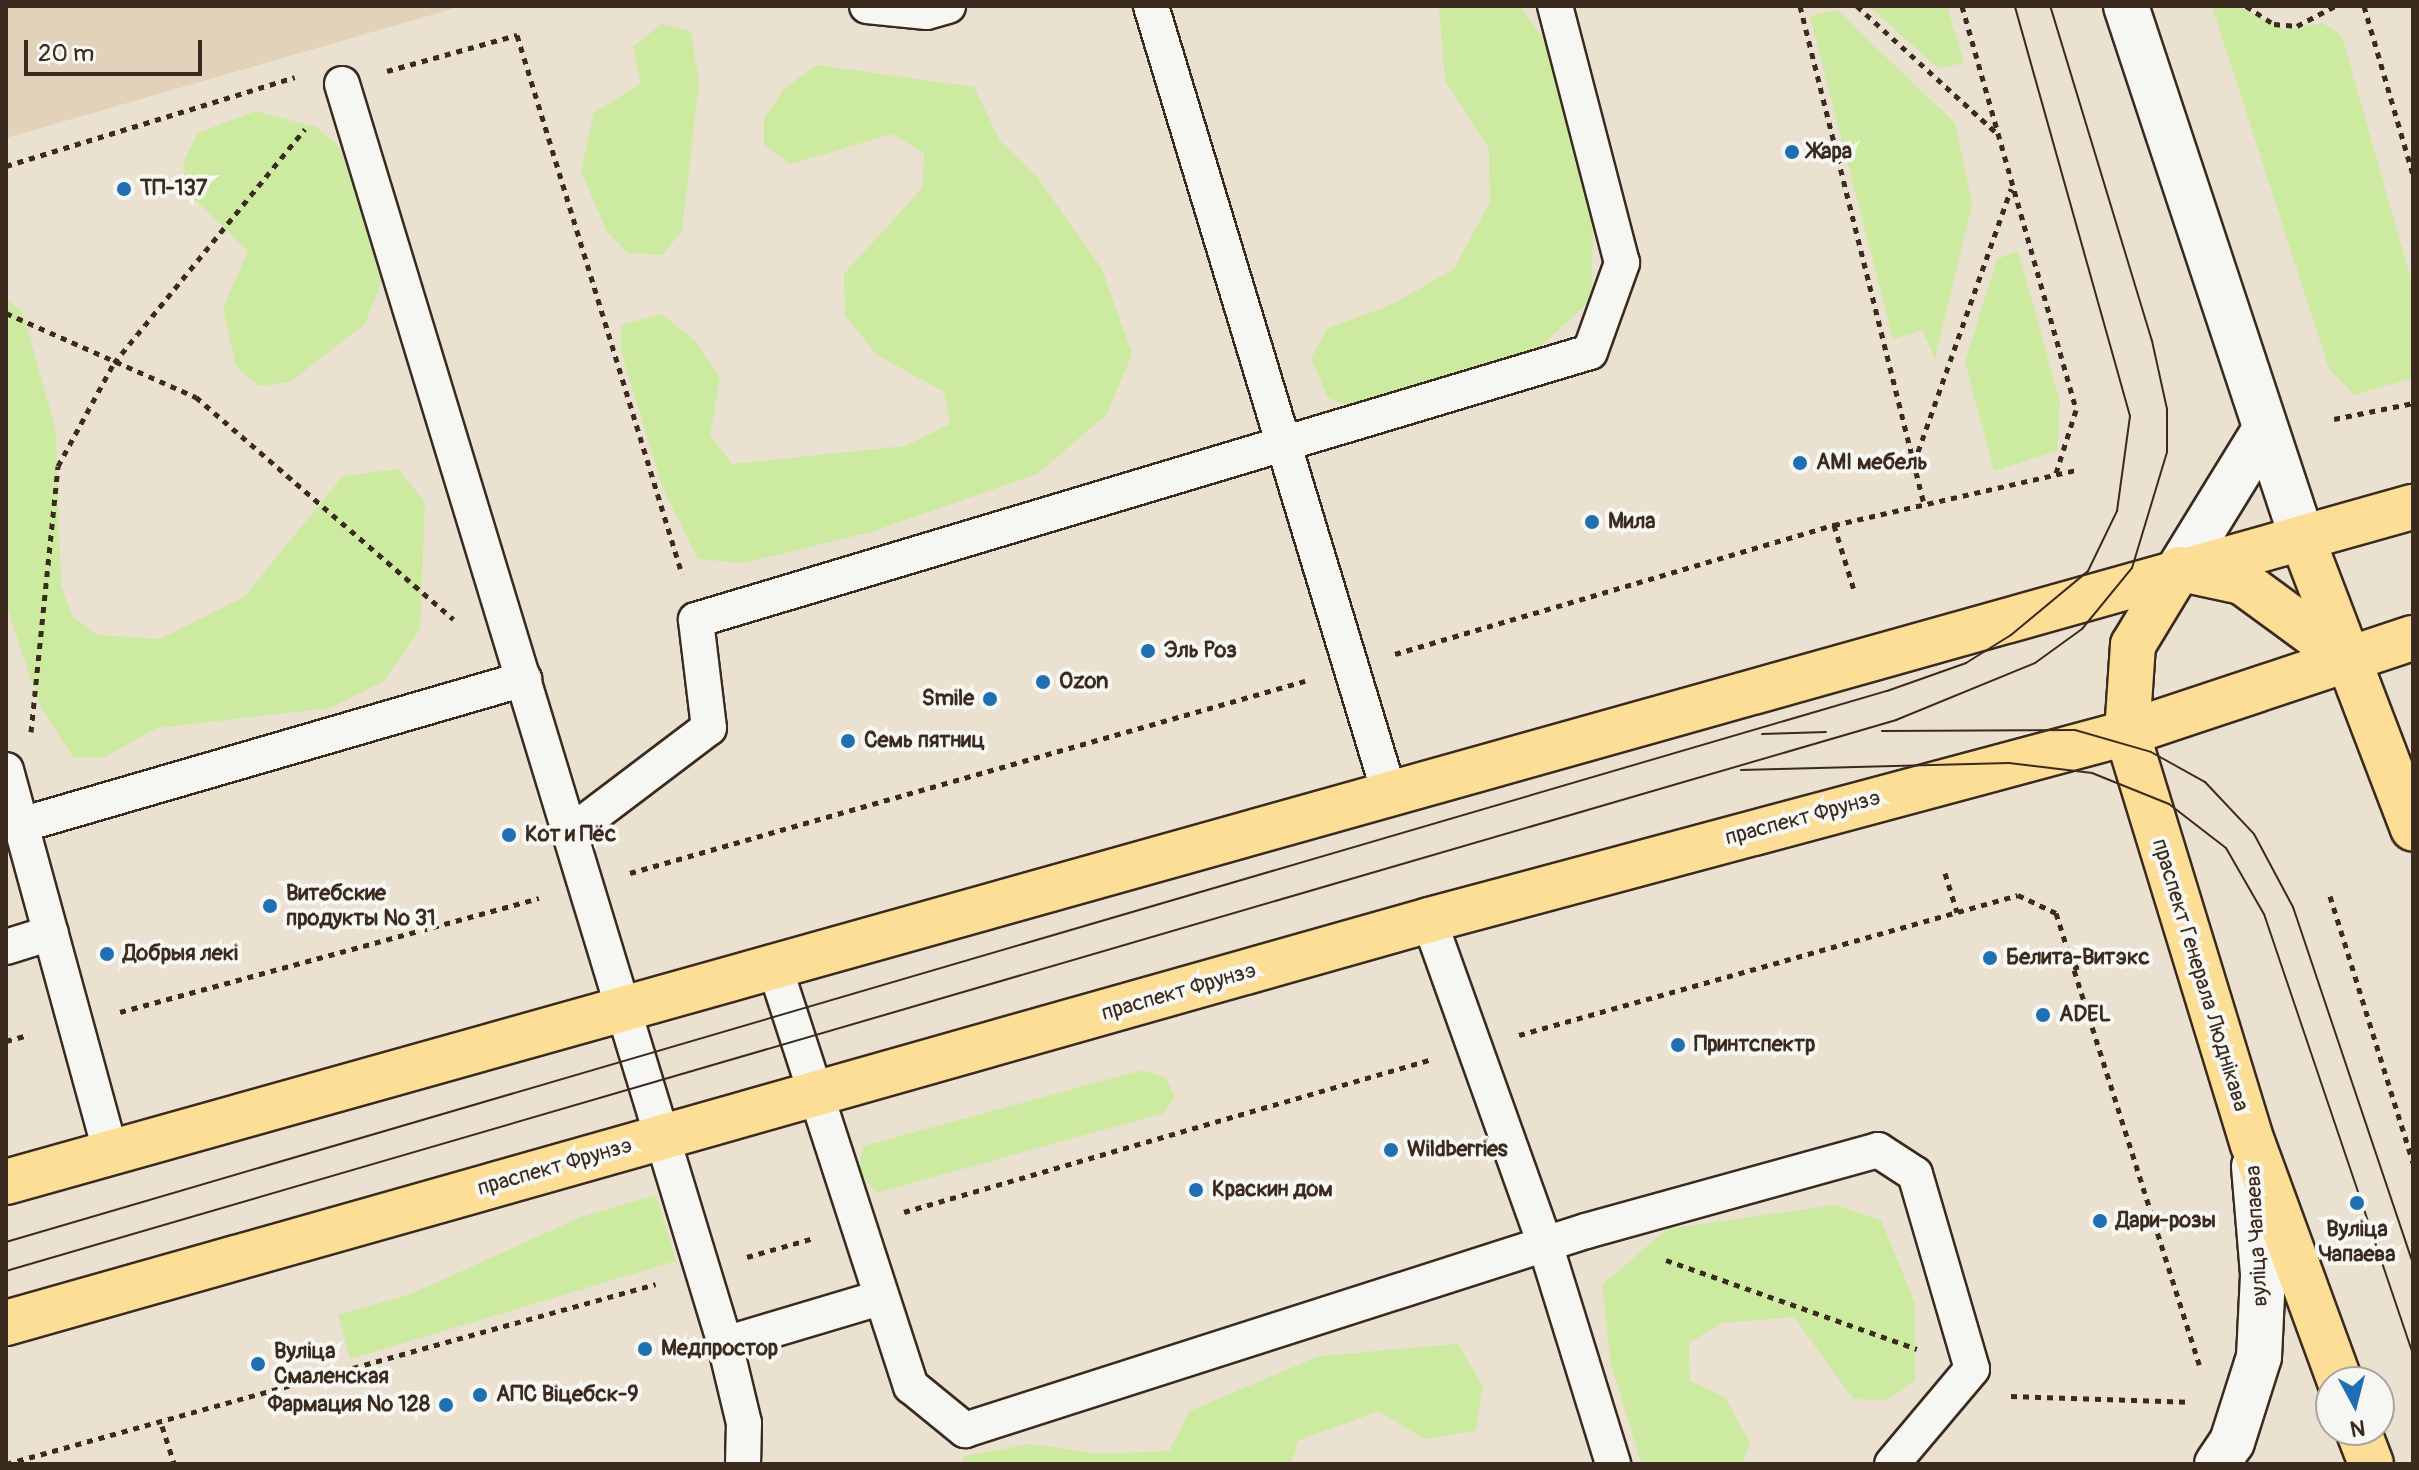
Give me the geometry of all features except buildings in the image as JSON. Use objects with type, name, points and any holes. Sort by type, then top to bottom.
[{"type":"main road","points":[[6,1182],[775,968],[1388,789],[1878,662],[2179,569],[2413,507]]},
{"type":"main road","points":[[2302,538],[2413,828]]},
{"type":"main road","points":[[2179,569],[2242,582],[2352,663]]},
{"type":"main road","name":"праспект Генерала Люднікава","points":[[2179,569],[2133,645],[2127,733],[2253,1144],[2334,1366]]},
{"type":"main road","name":"праспект Фрунзэ","points":[[6,1323],[1429,920],[2127,733],[2352,663],[2413,638]]},
{"type":"street","points":[[2126,6],[2262,434],[2302,538]]},
{"type":"street","points":[[2179,569],[2262,434]]},
{"type":"street","name":"вуліца Чапаева","points":[[2217,1464],[2232,1442],[2259,1357],[2263,1274],[2253,1144]]},
{"type":"lane","points":[[867,6],[927,12],[948,6]]},
{"type":"lane","points":[[1151,6],[1388,789]]},
{"type":"lane","points":[[570,833],[709,728],[696,620],[1590,352],[1622,263],[1555,6]]},
{"type":"lane","points":[[342,84],[725,1344],[744,1423],[743,1464]]},
{"type":"lane","points":[[21,825],[524,679]]},
{"type":"lane","points":[[6,770],[111,1153]]},
{"type":"lane","points":[[1429,920],[1546,1247],[1611,1463]]},
{"type":"lane","points":[[6,947],[51,933]]},
{"type":"lane","points":[[775,968],[855,1226],[911,1386],[965,1430],[1546,1247],[1586,1231],[1878,1150],[1915,1174],[1972,1369],[1892,1464]]},
{"type":"lane","points":[[725,1344],[879,1298]]},
{"type":"path","points":[[1800,6],[1924,504]]},
{"type":"path","points":[[1857,6],[2000,136]]},
{"type":"path","points":[[1962,6],[2076,410],[2056,473]]},
{"type":"path","points":[[2246,6],[2274,24],[2297,26],[2335,6]]},
{"type":"path","points":[[2364,6],[2413,175]]},
{"type":"path","points":[[6,166],[300,75],[342,84],[517,35],[696,620]]},
{"type":"path","points":[[21,825],[58,466],[114,363],[342,84]]},
{"type":"path","points":[[1914,463],[2011,188]]},
{"type":"path","points":[[6,313],[196,397],[524,679]]},
{"type":"path","points":[[2334,419],[2413,403]]},
{"type":"path","points":[[6,1041],[587,886],[1834,525],[2077,470]]},
{"type":"path","points":[[1834,525],[1854,590]]},
{"type":"path","points":[[1945,873],[1957,912]]},
{"type":"path","points":[[6,1464],[162,1426],[1475,1047],[2018,895],[2056,913],[2201,1372]]},
{"type":"path","points":[[2330,896],[2413,1163]]},
{"type":"path","points":[[2073,968],[2112,957]]},
{"type":"path","points":[[1586,1231],[1972,1369],[2014,1398],[2195,1402]]},
{"type":"path","points":[[162,1426],[174,1464]]},
{"type":"shaded area","points":[[6,6],[462,6],[6,138]]},
{"type":"green space","points":[[1439,6],[1520,6],[1553,53],[1594,200],[1591,300],[1533,353],[1351,407],[1328,398],[1311,358],[1327,329],[1393,304],[1454,269],[1490,202],[1489,149],[1445,80]]},
{"type":"green space","points":[[1869,6],[1947,6],[1964,63],[1938,68]]},
{"type":"green space","points":[[2212,6],[2237,6],[2286,30],[2323,23],[2342,36],[2413,287],[2413,378],[2354,395],[2329,369]]},
{"type":"green space","points":[[1837,10],[1955,123],[1972,204],[1935,359],[1922,330],[1893,339],[1810,16]]},
{"type":"green space","points":[[661,24],[691,32],[699,83],[682,231],[662,255],[628,253],[607,232],[581,171],[594,113],[641,84],[633,47]]},
{"type":"green space","points":[[817,65],[974,87],[1000,141],[1037,177],[1102,269],[1132,354],[1107,414],[1037,474],[871,532],[743,563],[698,559],[663,489],[621,351],[621,325],[662,314],[696,342],[720,378],[710,435],[732,464],[905,446],[950,424],[944,392],[876,354],[845,315],[844,274],[923,187],[924,153],[892,134],[790,164],[764,144],[764,119],[784,89]]},
{"type":"green space","points":[[256,111],[316,127],[340,147],[382,280],[365,324],[290,382],[258,386],[236,366],[223,308],[248,251],[185,190],[184,160],[198,133]]},
{"type":"green space","points":[[2018,251],[2060,402],[2057,451],[1994,471],[1965,362],[1997,259]]},
{"type":"green space","points":[[6,297],[23,313],[56,431],[61,585],[72,616],[97,635],[160,639],[244,597],[343,476],[398,469],[425,502],[420,629],[384,681],[330,708],[157,728],[103,758],[73,757],[40,706],[6,604]]},
{"type":"green space","points":[[1143,1070],[1165,1077],[1175,1097],[1164,1113],[876,1193],[858,1170],[864,1146]]},
{"type":"green space","points":[[656,1195],[676,1261],[350,1359],[338,1315],[411,1294],[581,1217]]},
{"type":"green space","points":[[1836,1205],[1881,1220],[1915,1303],[1915,1381],[1886,1400],[1853,1399],[1794,1317],[1721,1323],[1689,1343],[1690,1381],[1725,1397],[1750,1443],[1742,1464],[1642,1464],[1611,1365],[1602,1285],[1667,1229]]},
{"type":"green space","points":[[1458,1344],[1483,1386],[1476,1431],[1424,1439],[1379,1411],[1299,1440],[1291,1464],[961,1464],[964,1456],[1030,1444],[1099,1454],[1169,1451],[1190,1411],[1319,1356]]},
{"type":"tram line","points":[[6,1242],[1887,691],[1966,663],[2011,635],[2088,571],[2117,511],[2130,416],[2015,6]]},
{"type":"tram line","points":[[6,1271],[1896,720],[2035,663],[2082,629],[2132,568],[2167,452],[2167,409],[2152,341],[2050,6]]},
{"type":"tram line","points":[[1882,731],[2075,730],[2151,752],[2205,782],[2254,834],[2293,907],[2413,1263]]},
{"type":"tram line","points":[[1762,734],[1826,732]]},
{"type":"tram line","points":[[1741,770],[2009,763],[2092,773],[2169,804],[2226,848],[2264,914],[2413,1355]]},
{"type":"place","name":"Жара","points":[[1792,152]]},
{"type":"place","name":"ТП-137","points":[[124,189]]},
{"type":"place","name":"AMI мебель","points":[[1800,463]]},
{"type":"place","name":"Мила","points":[[1592,522]]},
{"type":"place","name":"Эль Роз","points":[[1148,651]]},
{"type":"place","name":"Ozon","points":[[1043,682]]},
{"type":"place","name":"Smile","points":[[990,699]]},
{"type":"place","name":"Семь пятниц","points":[[848,741]]},
{"type":"place","name":"Кот и Пёс","points":[[509,835]]},
{"type":"place","name":"Витебские продукты № 31","points":[[270,906]]},
{"type":"place","name":"Добрыя лекі","points":[[107,954]]},
{"type":"place","name":"Белита-Витэкс","points":[[1990,958]]},
{"type":"place","name":"ADEL","points":[[2043,1015]]},
{"type":"place","name":"Принтспектр","points":[[1678,1045]]},
{"type":"place","name":"Wildberries","points":[[1391,1150]]},
{"type":"place","name":"Краскин дом","points":[[1196,1190]]},
{"type":"place","name":"Вуліца Чапаева","points":[[2357,1203]]},
{"type":"place","name":"Дари-розы","points":[[2100,1221]]},
{"type":"place","name":"Медпростор","points":[[645,1349]]},
{"type":"place","name":"Вуліца Смаленская","points":[[258,1364]]},
{"type":"place","name":"АПС Віцебск-9","points":[[480,1395]]},
{"type":"place","name":"Фармация № 128","points":[[446,1405]]}]
